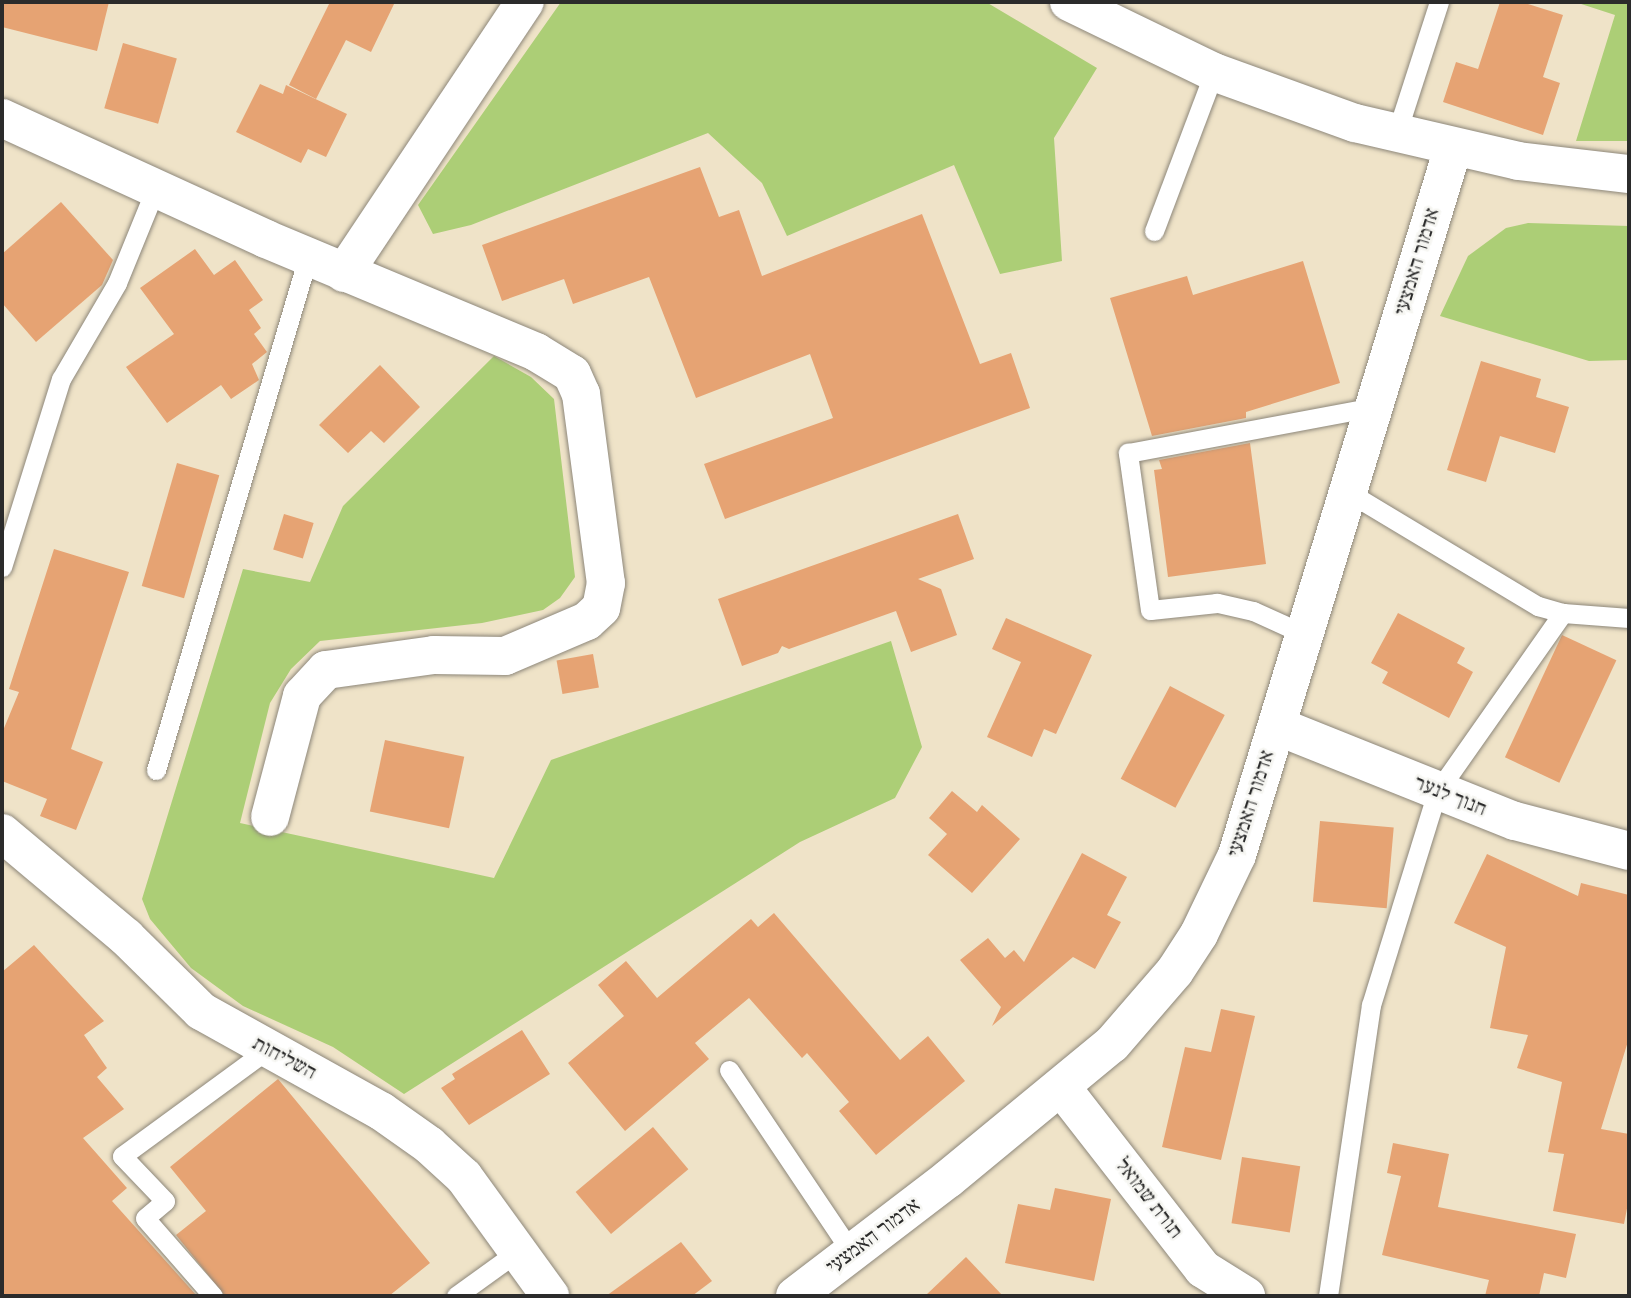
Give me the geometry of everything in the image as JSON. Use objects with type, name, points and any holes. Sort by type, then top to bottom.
[{"type":"street","points":[[344,273],[525,2]]},
{"type":"street","points":[[1069,2],[1214,72],[1314,111],[1453,148],[1629,174]]},
{"type":"street","points":[[2,118],[155,190],[344,273],[536,352],[572,374],[581,394],[606,583],[601,608],[587,621],[505,656],[434,655],[326,670],[302,696],[270,817]]},
{"type":"street","name":"אדמור האמצעי","points":[[795,1296],[1062,1088],[1146,1008],[1199,934],[1237,856],[1453,148]]},
{"type":"street","name":"חנוך לנער","points":[[1277,726],[1515,821],[1629,851]]},
{"type":"street","name":"השליחות","points":[[2,833],[126,937],[201,1011],[381,1111],[429,1145],[464,1177],[550,1296]]},
{"type":"street","name":"תורת שמואל","points":[[1062,1088],[1203,1269],[1246,1296]]},
{"type":"lane","points":[[1396,135],[1439,2]]},
{"type":"lane","points":[[1154,231],[1214,72]]},
{"type":"lane","points":[[2,567],[61,379],[117,283],[155,190]]},
{"type":"lane","points":[[156,770],[308,257]]},
{"type":"lane","points":[[1304,634],[1253,611],[1217,603],[1150,610],[1128,453],[1374,407]]},
{"type":"lane","points":[[1348,492],[1538,606],[1563,614],[1629,618]]},
{"type":"lane","points":[[1328,1296],[1371,1005],[1437,792],[1563,614]]},
{"type":"lane","points":[[213,1296],[145,1218],[165,1201],[122,1156],[267,1049]]},
{"type":"lane","points":[[729,1070],[852,1253]]},
{"type":"lane","points":[[456,1296],[517,1252]]},
{"type":"green space","points":[[561,2],[986,2],[1097,68],[1054,138],[1062,261],[1000,274],[954,165],[787,236],[762,183],[708,133],[471,225],[433,234],[418,205]]},
{"type":"green space","points":[[1575,2],[1629,2],[1629,141],[1576,141],[1615,15]]},
{"type":"green space","points":[[1528,223],[1629,226],[1629,360],[1589,361],[1440,316],[1468,256],[1506,228]]},
{"type":"green space","points":[[494,356],[531,377],[554,399],[575,577],[560,598],[543,610],[482,623],[320,641],[291,669],[270,703],[240,823],[494,878],[551,760],[891,641],[922,747],[895,798],[800,842],[404,1094],[333,1047],[243,1006],[191,968],[150,919],[142,899],[243,569],[310,582],[343,506]]},
{"type":"building","points":[[2,2],[109,2],[97,51],[2,27]]},
{"type":"building","points":[[330,2],[395,2],[371,52],[346,40],[316,99],[289,85]]},
{"type":"building","points":[[1500,2],[1522,2],[1563,15],[1543,77],[1560,83],[1543,135],[1443,102],[1456,62],[1478,69]]},
{"type":"building","points":[[123,43],[177,58],[158,124],[104,108]]},
{"type":"building","points":[[260,84],[283,94],[286,85],[347,114],[326,157],[308,149],[301,163],[236,132]]},
{"type":"building","points":[[700,167],[719,217],[739,210],[762,276],[922,214],[980,364],[1011,353],[1030,408],[725,519],[704,464],[833,418],[810,354],[696,398],[649,277],[573,304],[564,279],[502,301],[482,245]]},
{"type":"building","points":[[61,202],[113,260],[102,285],[36,342],[2,303],[2,254]]},
{"type":"building","points":[[195,249],[214,275],[235,260],[263,300],[249,310],[261,328],[254,334],[267,352],[252,364],[259,380],[231,399],[221,385],[167,423],[126,367],[174,334],[140,288]]},
{"type":"building","points":[[1303,261],[1340,383],[1246,412],[1246,418],[1152,436],[1110,298],[1187,276],[1193,295]]},
{"type":"building","points":[[1481,361],[1541,379],[1536,397],[1569,407],[1555,453],[1500,436],[1486,482],[1447,470]]},
{"type":"building","points":[[380,365],[420,407],[384,443],[371,431],[348,453],[319,425]]},
{"type":"building","points":[[1250,443],[1266,564],[1168,577],[1154,470],[1162,469],[1159,460]]},
{"type":"building","points":[[177,463],[219,475],[184,598],[142,586]]},
{"type":"building","points":[[284,514],[314,523],[303,558],[273,549]]},
{"type":"building","points":[[958,514],[974,559],[918,579],[941,589],[957,635],[911,652],[896,611],[789,649],[782,646],[778,653],[742,666],[718,599]]},
{"type":"building","points":[[54,549],[129,572],[71,749],[103,762],[76,830],[40,816],[47,799],[2,781],[2,733],[19,692],[9,689]]},
{"type":"building","points":[[1398,613],[1465,648],[1457,663],[1473,672],[1449,718],[1382,683],[1388,672],[1371,663]]},
{"type":"building","points":[[1006,618],[1092,655],[1056,734],[1044,729],[1032,757],[987,737],[1021,662],[992,649]]},
{"type":"building","points":[[1562,635],[1616,660],[1559,783],[1505,757]]},
{"type":"building","points":[[593,654],[599,687],[562,694],[557,660]]},
{"type":"building","points":[[1170,686],[1225,715],[1175,808],[1121,779]]},
{"type":"building","points":[[385,740],[464,757],[449,828],[370,811]]},
{"type":"building","points":[[952,791],[977,812],[982,805],[1020,839],[972,893],[928,855],[947,834],[929,818]]},
{"type":"building","points":[[1320,821],[1394,827],[1387,908],[1313,902]]},
{"type":"building","points":[[1082,853],[1127,877],[1107,915],[1121,922],[1095,969],[1073,957],[992,1026],[1001,1007],[960,960],[988,938],[1005,958],[1014,950],[1024,962]]},
{"type":"building","points":[[1487,854],[1578,896],[1581,883],[1629,895],[1629,1038],[1601,1129],[1629,1134],[1629,1198],[1624,1224],[1553,1211],[1564,1154],[1548,1152],[1562,1082],[1517,1068],[1528,1035],[1490,1028],[1506,947],[1454,923]]},
{"type":"building","points":[[774,913],[900,1060],[928,1036],[965,1081],[876,1155],[839,1111],[849,1102],[807,1053],[802,1058],[749,998],[695,1043],[709,1059],[625,1131],[568,1063],[624,1016],[598,985],[626,961],[657,998],[751,919],[758,927]]},
{"type":"building","points":[[34,945],[104,1021],[84,1035],[107,1068],[97,1077],[124,1109],[83,1138],[127,1188],[112,1201],[197,1296],[2,1296],[2,972]]},
{"type":"building","points":[[1221,1009],[1255,1016],[1221,1160],[1162,1147],[1185,1047],[1211,1052]]},
{"type":"building","points":[[522,1030],[550,1074],[469,1125],[441,1088],[455,1079],[452,1074]]},
{"type":"building","points":[[278,1079],[430,1263],[389,1296],[225,1296],[176,1235],[206,1211],[170,1167]]},
{"type":"building","points":[[653,1127],[688,1169],[611,1234],[576,1192]]},
{"type":"building","points":[[1393,1143],[1449,1154],[1438,1207],[1576,1234],[1566,1278],[1544,1273],[1539,1296],[1485,1296],[1489,1280],[1382,1255],[1401,1176],[1387,1173]]},
{"type":"building","points":[[1242,1157],[1300,1166],[1290,1232],[1232,1223]]},
{"type":"building","points":[[1055,1188],[1111,1199],[1094,1281],[1005,1263],[1018,1204],[1050,1210]]},
{"type":"building","points":[[681,1242],[712,1281],[692,1296],[606,1296]]},
{"type":"building","points":[[966,1257],[1003,1296],[925,1296]]}]
